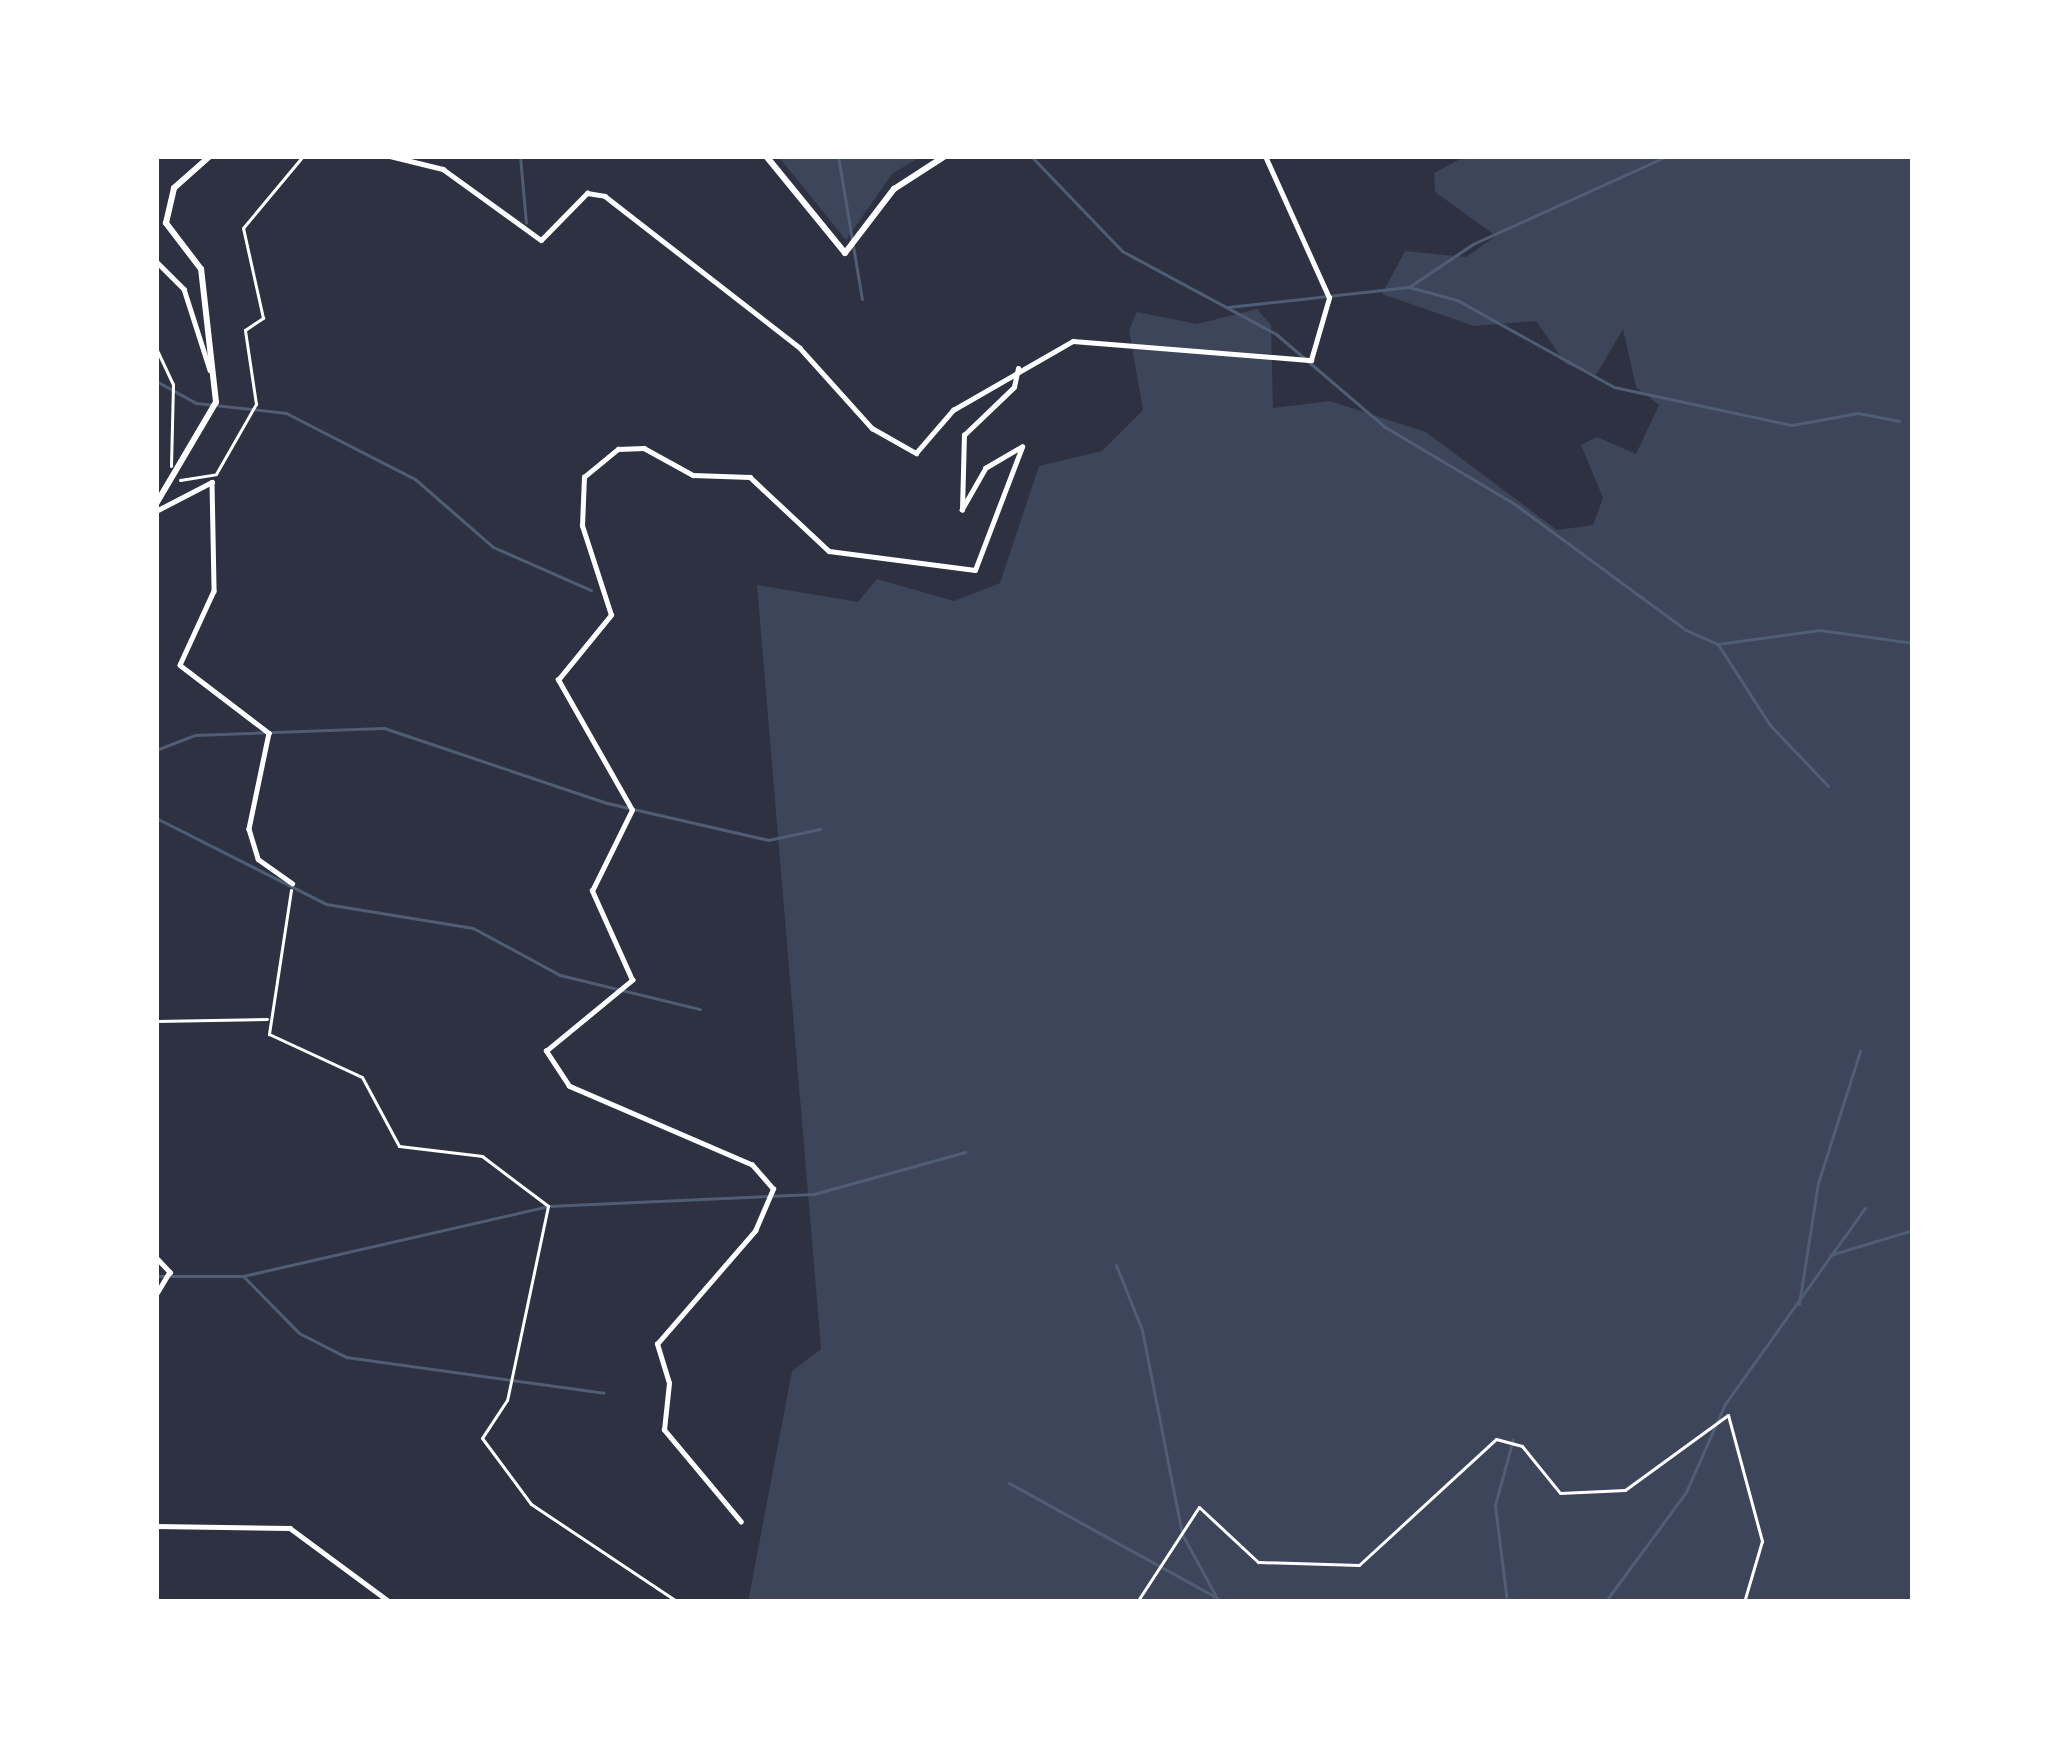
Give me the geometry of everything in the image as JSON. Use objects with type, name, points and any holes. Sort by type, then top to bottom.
[{"type":"street","points":[[156,508],[212,424],[214,381],[201,269],[166,208],[210,156]]},
{"type":"street","points":[[390,156],[442,170],[541,240],[587,193],[605,196],[800,348],[872,428],[916,453],[953,410],[1018,368],[1073,341],[1311,359],[1329,298],[1265,156]]},
{"type":"street","points":[[766,156],[845,253],[895,189],[945,156]]},
{"type":"street","points":[[156,261],[184,289],[214,381]]},
{"type":"street","points":[[741,1522],[664,1430],[670,1382],[657,1344],[754,1231],[773,1189],[752,1166],[568,1086],[546,1051],[632,980],[592,891],[632,809],[558,680],[611,615],[582,526],[584,477],[618,449],[644,448],[693,475],[750,476],[829,551],[975,570],[1022,447],[986,468],[962,510],[964,435],[1014,387],[1018,368]]},
{"type":"street","points":[[156,508],[212,482],[214,591],[180,665],[269,733],[271,742],[249,829],[258,859],[292,883]]},
{"type":"street","points":[[156,1257],[170,1272],[156,1295]]},
{"type":"street","points":[[156,1526],[290,1528],[390,1602]]},
{"type":"path","points":[[164,492],[215,474],[256,404],[245,330],[262,318],[243,228],[303,156]]},
{"type":"path","points":[[156,348],[173,384],[174,476]]},
{"type":"path","points":[[292,883],[267,1019],[269,1034],[370,1085],[380,1127],[399,1146],[482,1156],[548,1206],[507,1400],[482,1438],[531,1504],[678,1602]]},
{"type":"path","points":[[156,1021],[267,1019]]},
{"type":"path","points":[[1137,1602],[1199,1507],[1258,1562],[1359,1565],[1496,1438],[1522,1446],[1560,1492],[1625,1490],[1728,1415],[1762,1541],[1744,1602]]},
{"type":"shaded area","points":[[778,156],[922,156],[892,174],[846,240]]},
{"type":"shaded area","points":[[1466,156],[1913,156],[1913,1602],[748,1602],[792,1371],[821,1349],[757,585],[858,602],[877,579],[954,601],[1000,583],[1039,466],[1102,451],[1143,410],[1129,330],[1137,312],[1197,324],[1257,309],[1271,325],[1273,408],[1330,401],[1426,432],[1557,530],[1593,525],[1603,498],[1581,445],[1597,437],[1636,454],[1659,405],[1636,387],[1623,329],[1596,375],[1566,364],[1536,321],[1474,326],[1382,294],[1405,251],[1466,257],[1496,236],[1435,192],[1434,173]]},
{"type":"waterway","points":[[520,156],[526,223]]},
{"type":"waterway","points":[[838,156],[862,299]]},
{"type":"waterway","points":[[1031,156],[1122,251],[1276,334],[1385,427],[1513,503],[1686,630],[1717,644],[1820,630],[1913,643]]},
{"type":"waterway","points":[[1409,287],[1473,244],[1667,156]]},
{"type":"waterway","points":[[1228,307],[1409,287],[1457,300],[1614,387],[1792,425],[1858,413],[1899,421]]},
{"type":"waterway","points":[[156,381],[196,403],[286,413],[415,479],[493,547],[591,590]]},
{"type":"waterway","points":[[1719,646],[1770,725],[1828,786]]},
{"type":"waterway","points":[[156,750],[195,735],[384,728],[607,803],[768,840],[820,829]]},
{"type":"waterway","points":[[156,818],[326,904],[473,928],[560,975],[700,1009]]},
{"type":"waterway","points":[[1799,1304],[1818,1183],[1860,1051]]},
{"type":"waterway","points":[[156,1276],[243,1276],[548,1206],[814,1194],[965,1152]]},
{"type":"waterway","points":[[1605,1602],[1686,1492],[1725,1404],[1865,1208]]},
{"type":"waterway","points":[[1830,1255],[1913,1230]]},
{"type":"waterway","points":[[1116,1265],[1142,1330],[1182,1534],[1219,1602]]},
{"type":"waterway","points":[[244,1277],[299,1333],[346,1357],[604,1393]]},
{"type":"waterway","points":[[1507,1602],[1495,1505],[1513,1439]]},
{"type":"waterway","points":[[1009,1483],[1217,1598]]}]
